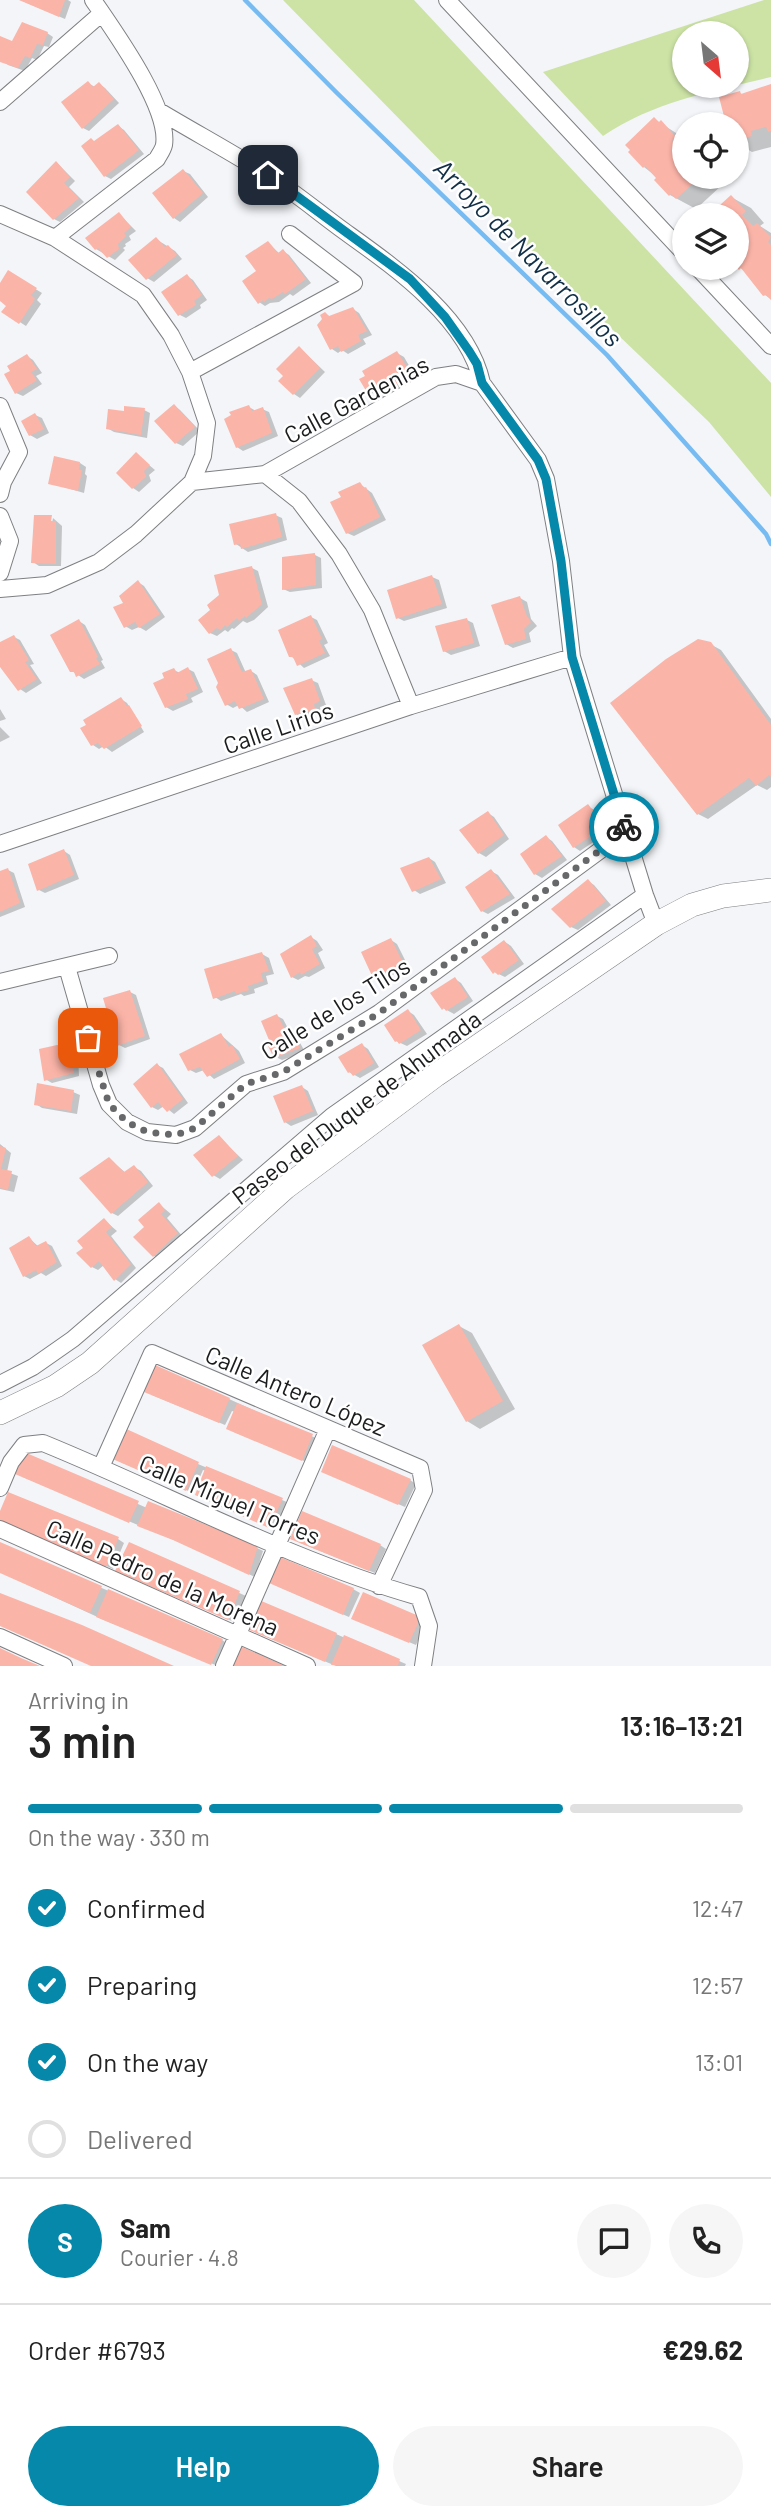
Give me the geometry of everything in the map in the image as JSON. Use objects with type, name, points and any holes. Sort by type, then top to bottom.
[{"type":"main road","name":"Paseo del Duque de Ahumada","points":[[0,1413],[56,1386],[90,1363],[285,1188],[436,1075],[656,924],[702,902],[723,896],[771,890]]},
{"type":"street","points":[[447,0],[672,240]]},
{"type":"street","points":[[0,102],[98,7],[133,62],[159,111],[164,130],[164,147],[157,159],[55,238]]},
{"type":"street","points":[[159,111],[268,175],[410,279],[445,317],[463,342],[477,364],[482,383],[538,460],[546,479],[561,561],[572,657],[656,924]]},
{"type":"street","points":[[0,214],[55,238],[143,295],[171,335],[190,372],[207,423],[203,456],[191,482],[136,534],[99,562],[47,585],[0,589]]},
{"type":"street","points":[[190,372],[354,283],[290,234]]},
{"type":"street","points":[[709,280],[771,346]]},
{"type":"street","name":"Calle Gardenias","points":[[265,474],[436,377],[456,374],[482,383]]},
{"type":"street","points":[[0,406],[19,452],[3,482],[0,494]]},
{"type":"street","points":[[191,482],[265,474],[299,501],[339,554],[372,610],[411,706]]},
{"type":"street","points":[[0,516],[10,541],[0,573]]},
{"type":"street","name":"Calle Lirios","points":[[0,844],[411,706],[572,657]]},
{"type":"street","name":"Calle de los Tilos","points":[[67,967],[109,1104],[127,1122],[147,1132],[176,1135],[195,1128],[246,1084],[283,1072],[379,1013],[625,832]]},
{"type":"street","points":[[0,1384],[33,1367],[73,1339],[332,1116],[645,895]]},
{"type":"street","points":[[0,982],[110,957]]},
{"type":"street","name":"Calle Antero López","points":[[101,1467],[152,1353],[420,1468],[424,1490],[379,1586]]},
{"type":"street","points":[[224,1666],[328,1429]]},
{"type":"street","name":"Calle Miguel Torres","points":[[0,1488],[11,1462],[24,1445],[43,1443],[276,1545],[379,1586],[419,1597],[429,1626],[423,1666]]},
{"type":"street","name":"Calle Pedro de la Morena","points":[[0,1529],[307,1666]]},
{"type":"street","points":[[0,1637],[64,1666]]},
{"type":"green space","points":[[283,0],[414,0],[672,277],[672,280],[675,280],[771,383],[771,497],[709,422],[501,223]]},
{"type":"green space","points":[[771,0],[771,77],[749,82],[749,21],[700,21]]},
{"type":"green space","points":[[672,30],[672,98],[688,98],[643,114],[603,136],[543,72]]},
{"type":"building","points":[[19,0],[65,0],[59,17]]},
{"type":"building","points":[[22,22],[48,32],[43,45],[37,44],[30,58],[25,56],[18,68],[0,62],[0,36],[12,41]]},
{"type":"building","points":[[88,81],[93,87],[99,82],[114,99],[82,129],[61,102]]},
{"type":"building","points":[[771,84],[771,131],[768,132],[766,127],[751,131],[752,136],[749,137],[749,112],[723,112],[719,98],[749,98],[749,91]]},
{"type":"building","points":[[654,117],[659,122],[661,120],[672,132],[672,189],[687,189],[676,199],[671,194],[669,196],[645,166],[643,168],[628,152],[630,150],[625,145]]},
{"type":"building","points":[[118,124],[139,150],[104,177],[81,146],[91,138],[94,141]]},
{"type":"building","points":[[56,161],[70,177],[64,183],[79,198],[53,220],[26,192]]},
{"type":"building","points":[[183,169],[203,193],[173,219],[152,193]]},
{"type":"building","points":[[731,195],[738,203],[722,203]]},
{"type":"building","points":[[119,212],[131,227],[118,244],[119,249],[107,258],[98,248],[95,250],[85,238]]},
{"type":"building","points":[[749,222],[753,226],[757,223],[771,237],[768,242],[771,245],[771,300],[766,295],[763,296],[749,278]]},
{"type":"building","points":[[156,237],[177,255],[146,280],[128,260]]},
{"type":"building","points":[[268,241],[278,253],[283,249],[306,279],[285,294],[283,292],[258,304],[242,281],[256,271],[245,256]]},
{"type":"building","points":[[8,270],[37,288],[31,295],[35,299],[19,324],[1,312],[6,306],[0,301],[0,283]]},
{"type":"building","points":[[187,274],[202,295],[194,301],[196,305],[178,316],[161,292]]},
{"type":"building","points":[[353,307],[367,331],[358,335],[361,341],[341,352],[338,346],[330,350],[317,325],[322,319],[320,315],[325,312],[329,316]]},
{"type":"building","points":[[299,346],[320,368],[293,395],[278,381],[283,376],[276,369]]},
{"type":"building","points":[[397,351],[413,377],[378,396],[374,391],[368,394],[359,379],[365,376],[362,371]]},
{"type":"building","points":[[27,354],[37,369],[31,372],[37,380],[15,394],[4,374],[10,371],[7,366]]},
{"type":"building","points":[[174,404],[195,427],[175,444],[154,421]]},
{"type":"building","points":[[249,405],[252,411],[263,407],[272,433],[236,448],[224,419],[231,415],[229,412]]},
{"type":"building","points":[[124,406],[145,408],[141,435],[106,429],[108,409],[124,411]]},
{"type":"building","points":[[35,413],[44,429],[29,436],[21,421]]},
{"type":"building","points":[[136,452],[150,465],[144,471],[146,477],[132,489],[116,473]]},
{"type":"building","points":[[54,456],[80,462],[79,470],[82,470],[78,491],[48,484]]},
{"type":"building","points":[[360,482],[366,487],[380,517],[346,534],[330,502],[341,497],[338,492]]},
{"type":"building","points":[[276,513],[282,537],[241,549],[240,544],[234,545],[229,524]]},
{"type":"building","points":[[34,515],[52,515],[51,521],[56,521],[56,564],[31,563]]},
{"type":"building","points":[[315,553],[316,585],[282,590],[282,557]]},
{"type":"building","points":[[252,566],[262,604],[246,618],[245,616],[239,621],[237,618],[227,627],[225,625],[221,630],[217,628],[209,634],[198,620],[210,610],[207,605],[219,595],[214,575]]},
{"type":"building","points":[[432,575],[442,604],[396,619],[387,590]]},
{"type":"building","points":[[138,580],[160,614],[139,628],[135,622],[124,628],[113,607],[123,603],[119,596]]},
{"type":"building","points":[[520,596],[531,622],[524,629],[526,639],[505,645],[491,605]]},
{"type":"building","points":[[311,615],[325,653],[297,666],[293,657],[289,657],[278,630]]},
{"type":"building","points":[[467,618],[474,643],[443,652],[435,626]]},
{"type":"building","points":[[79,619],[100,664],[76,677],[74,672],[70,672],[50,635]]},
{"type":"building","points":[[14,635],[29,660],[25,662],[37,679],[18,691],[0,667],[0,642]]},
{"type":"building","points":[[698,639],[711,642],[771,725],[771,777],[769,775],[756,786],[749,778],[697,815],[610,703],[666,659]]},
{"type":"building","points":[[231,648],[242,672],[251,669],[264,699],[239,709],[235,701],[225,706],[207,659]]},
{"type":"building","points":[[188,667],[198,689],[186,694],[188,699],[165,708],[153,683],[164,678],[162,673],[174,668],[177,673]]},
{"type":"building","points":[[312,678],[320,701],[314,704],[315,709],[295,715],[283,688]]},
{"type":"building","points":[[121,697],[142,726],[104,749],[98,743],[91,746],[80,728],[86,725],[83,720]]},
{"type":"building","points":[[588,804],[605,827],[573,848],[558,825]]},
{"type":"building","points":[[488,811],[504,835],[478,854],[459,830]]},
{"type":"building","points":[[546,835],[562,856],[534,875],[520,854]]},
{"type":"building","points":[[64,849],[74,875],[37,891],[28,864]]},
{"type":"building","points":[[429,857],[441,879],[412,892],[400,868]]},
{"type":"building","points":[[8,868],[20,903],[0,912],[0,871]]},
{"type":"building","points":[[491,869],[510,894],[481,912],[465,887]]},
{"type":"building","points":[[588,879],[606,901],[570,928],[551,909]]},
{"type":"building","points":[[311,935],[317,946],[312,949],[320,964],[291,978],[280,954]]},
{"type":"building","points":[[391,938],[404,965],[373,978],[361,952]]},
{"type":"building","points":[[504,940],[519,960],[498,975],[495,972],[493,974],[481,957]]},
{"type":"building","points":[[262,952],[269,971],[261,973],[263,981],[248,986],[249,990],[236,994],[235,991],[213,999],[204,969]]},
{"type":"building","points":[[455,977],[468,997],[446,1011],[444,1008],[442,1010],[430,993]]},
{"type":"building","points":[[130,990],[145,1036],[117,1046],[103,998]]},
{"type":"building","points":[[408,1009],[421,1030],[399,1044],[384,1025]]},
{"type":"building","points":[[277,1014],[286,1032],[291,1031],[300,1048],[274,1058],[266,1042],[269,1040],[261,1021]]},
{"type":"building","points":[[221,1033],[240,1059],[207,1077],[200,1067],[188,1071],[179,1054]]},
{"type":"building","points":[[362,1043],[374,1063],[353,1076],[338,1057]]},
{"type":"building","points":[[57,1045],[72,1049],[74,1073],[44,1081],[39,1049]]},
{"type":"building","points":[[157,1063],[183,1099],[167,1112],[158,1102],[151,1108],[133,1084]]},
{"type":"building","points":[[37,1083],[74,1090],[71,1111],[34,1105]]},
{"type":"building","points":[[302,1085],[313,1111],[284,1123],[273,1096]]},
{"type":"building","points":[[219,1135],[238,1156],[212,1177],[193,1155]]},
{"type":"building","points":[[0,1146],[6,1148],[1,1169],[12,1171],[8,1190],[0,1188]]},
{"type":"building","points":[[109,1157],[124,1172],[134,1165],[148,1182],[111,1214],[79,1178]]},
{"type":"building","points":[[159,1202],[165,1210],[161,1214],[178,1233],[153,1257],[133,1237],[144,1227],[138,1220]]},
{"type":"building","points":[[104,1218],[112,1227],[106,1232],[131,1264],[114,1281],[99,1261],[91,1268],[76,1253],[83,1248],[77,1241]]},
{"type":"building","points":[[29,1236],[36,1246],[46,1241],[57,1262],[38,1274],[36,1270],[23,1277],[9,1248]]},
{"type":"building","points":[[459,1324],[503,1401],[466,1422],[422,1345]]},
{"type":"building","points":[[155,1365],[230,1398],[219,1423],[144,1392]]},
{"type":"building","points":[[237,1403],[313,1434],[302,1461],[226,1429]]},
{"type":"building","points":[[122,1427],[199,1462],[186,1491],[108,1457]]},
{"type":"building","points":[[332,1445],[411,1479],[398,1505],[321,1472]]},
{"type":"building","points":[[24,1452],[139,1501],[129,1523],[15,1474]]},
{"type":"building","points":[[206,1466],[283,1498],[269,1528],[195,1495]]},
{"type":"building","points":[[8,1492],[119,1537],[106,1567],[0,1521],[0,1511]]},
{"type":"building","points":[[148,1501],[258,1546],[249,1575],[137,1526]]},
{"type":"building","points":[[302,1511],[381,1544],[369,1571],[290,1539]]},
{"type":"building","points":[[0,1542],[102,1586],[90,1613],[0,1573]]},
{"type":"building","points":[[129,1542],[240,1591],[228,1620],[115,1571]]},
{"type":"building","points":[[280,1557],[354,1588],[343,1615],[269,1583]]},
{"type":"building","points":[[108,1589],[223,1639],[211,1665],[96,1617]]},
{"type":"building","points":[[363,1592],[421,1617],[409,1643],[351,1619]]},
{"type":"building","points":[[0,1593],[82,1625],[174,1666],[91,1666],[0,1626]]},
{"type":"building","points":[[259,1600],[337,1633],[325,1662],[247,1629]]},
{"type":"building","points":[[344,1635],[400,1659],[398,1666],[331,1665]]},
{"type":"building","points":[[240,1646],[285,1666],[231,1666]]},
{"type":"building","points":[[0,1648],[21,1658],[40,1666],[0,1666]]},
{"type":"waterway","name":"Arroyo de Navarrosillos","points":[[245,0],[607,355],[766,534],[771,544]]},
{"type":"way so far","points":[[88,1038],[109,1104],[127,1122],[147,1132],[176,1135],[195,1128],[246,1084],[283,1072],[379,1013],[625,832],[624,827]]},
{"type":"route","points":[[268,175],[410,279],[429,299],[469,351],[477,364],[482,383],[538,460],[546,479],[561,561],[572,657],[624,827]]}]
